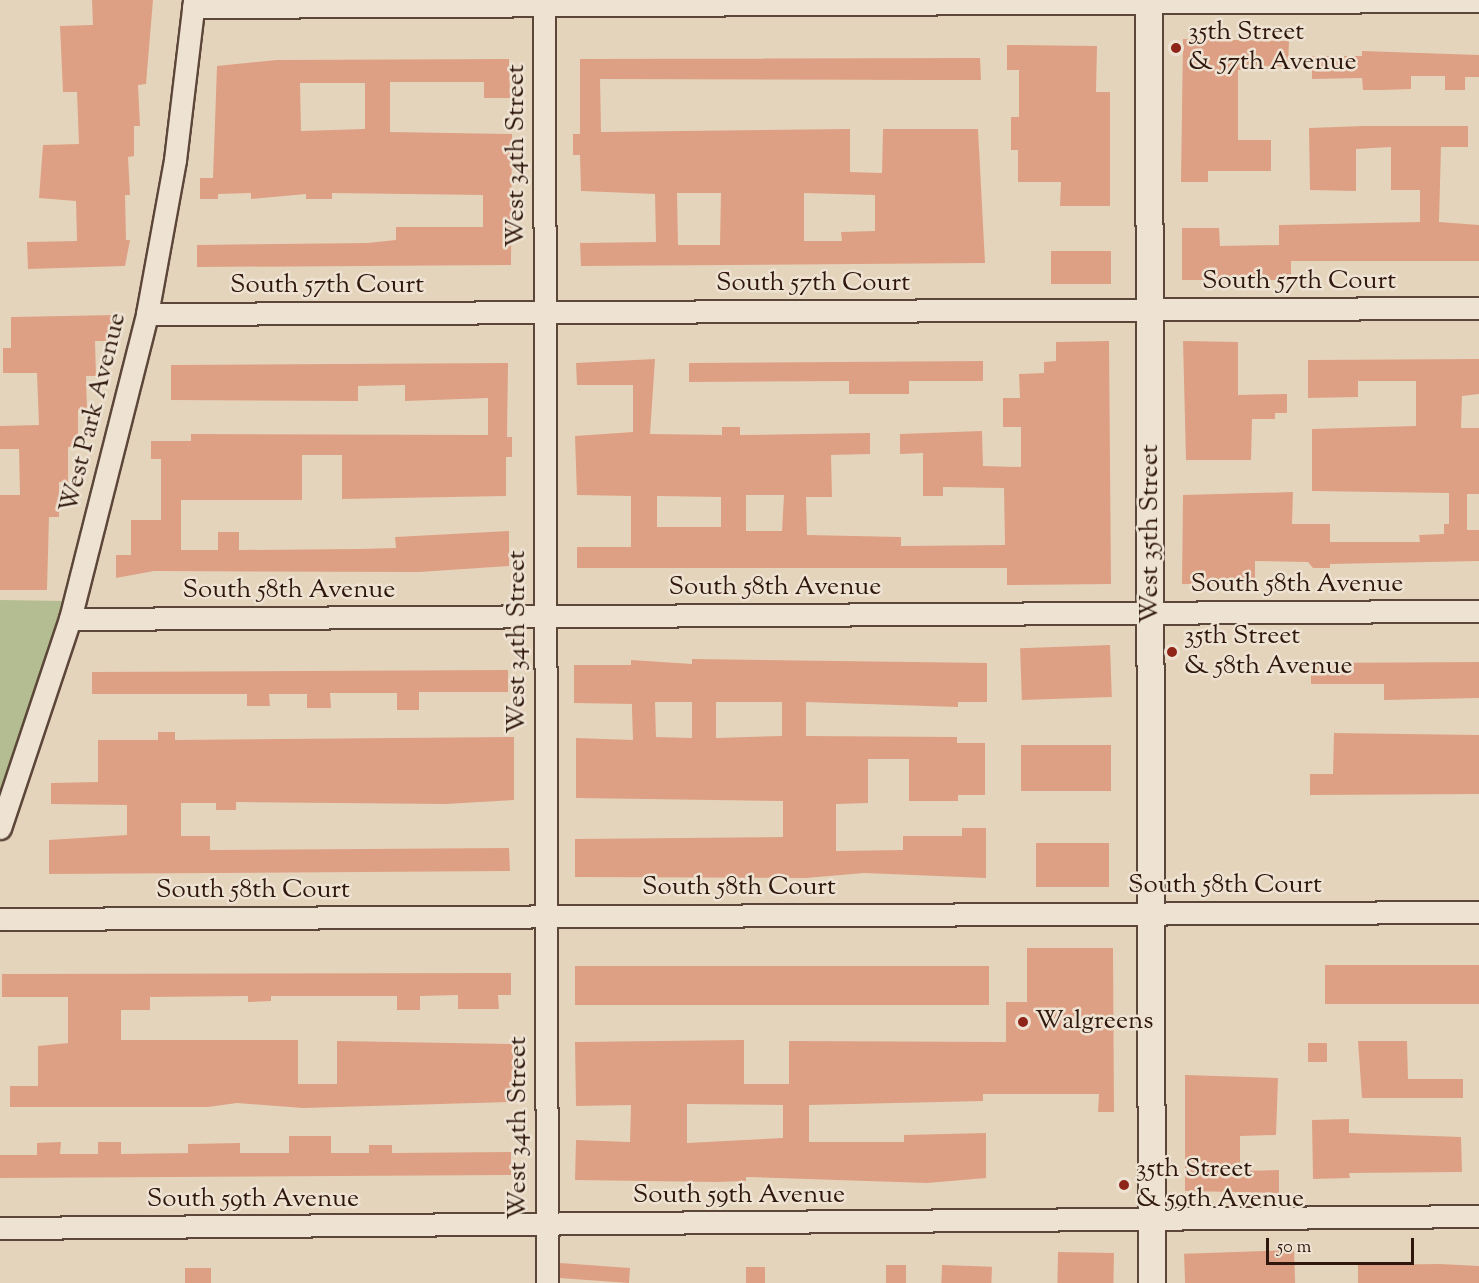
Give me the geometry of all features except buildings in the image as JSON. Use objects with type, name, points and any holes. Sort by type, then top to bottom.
[{"type":"street","points":[[194,4],[1479,1]]},
{"type":"street","name":"West 35th Street","points":[[1149,2],[1152,1283]]},
{"type":"street","name":"West Park Avenue","points":[[0,828],[70,619],[147,314],[175,160],[194,4]]},
{"type":"street","name":"West 34th Street","points":[[544,4],[547,1283]]},
{"type":"street","name":"South 57th Court","points":[[147,314],[1479,308]]},
{"type":"street","name":"South 58th Avenue","points":[[70,619],[1479,612]]},
{"type":"street","name":"South 58th Court","points":[[0,919],[1479,912]]},
{"type":"street","name":"South 59th Avenue","points":[[0,1228],[1479,1216]]},
{"type":"green space","points":[[0,600],[67,601],[0,812]]},
{"type":"place","name":"35th Street & 57th Avenue","points":[[1176,48]]},
{"type":"place","name":"35th Street & 58th Avenue","points":[[1172,652]]},
{"type":"place","name":"Walgreens","points":[[1023,1022]]},
{"type":"place","name":"35th Street & 59th Avenue","points":[[1124,1185]]}]
